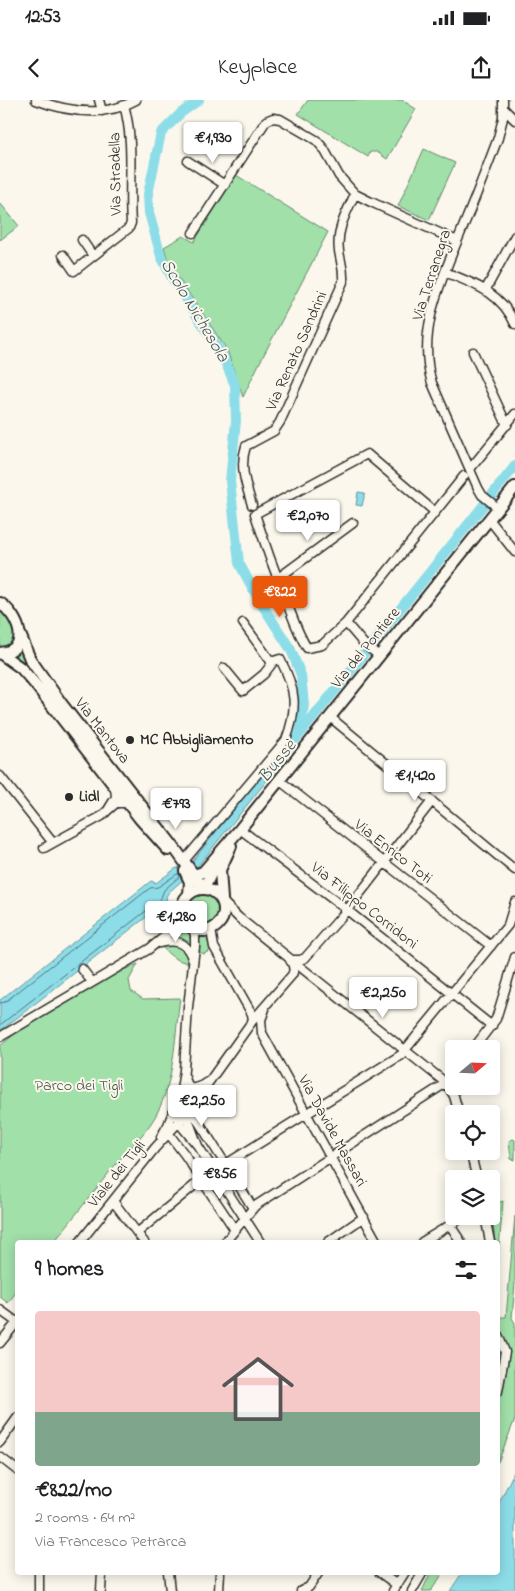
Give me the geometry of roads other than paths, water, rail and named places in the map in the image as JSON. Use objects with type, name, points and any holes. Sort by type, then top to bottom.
[{"type":"main road","name":"Via del Pontiere","points":[[191,876],[203,872],[225,847],[330,717],[376,654],[489,519],[496,506],[515,487]]},
{"type":"main road","name":"Via Mantova","points":[[0,603],[17,622],[20,634],[33,663],[61,703],[184,864],[191,876],[204,889]]},
{"type":"main road","name":"Via Mantova","points":[[0,653],[13,648],[18,643],[20,634]]},
{"type":"main road","name":"Via Mantova","points":[[0,653],[18,665],[35,684],[127,803],[184,864]]},
{"type":"main road","name":"Via del Pontiere","points":[[222,901],[220,870],[240,828]]},
{"type":"main road","name":"Via del Pontiere","points":[[204,889],[225,847]]},
{"type":"main road","points":[[189,894],[204,889],[213,891],[222,901],[224,917],[221,923],[211,930],[203,932],[191,928],[182,914],[183,904],[189,894],[191,876]]},
{"type":"street","name":"Via Stradella","points":[[36,100],[54,107],[74,111],[102,111],[136,100]]},
{"type":"street","points":[[99,100],[102,111]]},
{"type":"street","points":[[503,104],[515,120]]},
{"type":"street","name":"Via Terranegra","points":[[496,506],[482,495],[432,383],[428,370],[427,335],[433,305],[498,138],[503,104]]},
{"type":"street","name":"Via Stradella","points":[[63,255],[74,270],[129,228],[131,223],[131,142],[124,105]]},
{"type":"street","points":[[193,233],[266,121],[275,118],[316,140],[324,148],[339,176],[355,194],[457,241]]},
{"type":"street","points":[[188,161],[225,185]]},
{"type":"street","name":"Via Renato Sandrini","points":[[252,505],[243,475],[242,457],[246,446],[274,430],[280,422],[343,282],[344,268],[339,250],[339,233],[355,194]]},
{"type":"street","points":[[486,289],[515,236]]},
{"type":"street","points":[[82,240],[93,256]]},
{"type":"street","points":[[445,272],[486,289],[503,304],[514,321]]},
{"type":"street","points":[[473,352],[506,424]]},
{"type":"street","points":[[470,469],[515,414]]},
{"type":"street","points":[[435,512],[367,454],[255,514],[277,579],[300,636],[307,648],[322,645],[346,623],[464,476]]},
{"type":"street","points":[[489,519],[515,552]]},
{"type":"street","points":[[277,579],[353,523]]},
{"type":"street","points":[[184,864],[286,740],[293,722],[295,699],[289,675],[243,623]]},
{"type":"street","points":[[346,623],[363,643],[376,654]]},
{"type":"street","points":[[224,668],[243,691],[264,674],[276,661]]},
{"type":"street","points":[[330,717],[515,870]]},
{"type":"street","points":[[0,776],[53,844]]},
{"type":"street","name":"Via Enrico Toti","points":[[279,780],[491,946]]},
{"type":"street","points":[[108,810],[116,797],[115,788]]},
{"type":"street","points":[[290,960],[306,958],[347,910],[432,802]]},
{"type":"street","points":[[44,848],[102,816],[116,803],[127,803]]},
{"type":"street","name":"Via Filippo Corridoni","points":[[240,828],[347,910],[492,1026]]},
{"type":"street","points":[[222,901],[239,918],[290,960],[445,1081]]},
{"type":"street","points":[[137,1233],[202,1179],[387,1065],[405,1051],[508,925],[515,902]]},
{"type":"street","points":[[158,944],[183,904]]},
{"type":"street","points":[[0,1037],[158,944],[176,928],[191,928],[195,941],[184,1070],[177,1116],[179,1122],[198,1146],[259,1240]]},
{"type":"street","points":[[211,930],[213,944],[254,1020]]},
{"type":"street","points":[[158,944],[172,941],[181,943],[189,950],[193,961]]},
{"type":"street","points":[[480,1040],[492,1026],[497,1016],[515,957]]},
{"type":"street","points":[[305,971],[306,958]]},
{"type":"street","points":[[290,960],[294,972],[305,971]]},
{"type":"street","points":[[82,969],[92,982]]},
{"type":"street","name":"Viale dei Tigli","points":[[82,1240],[154,1148],[169,1134],[188,1111],[254,1020],[294,972]]},
{"type":"street","points":[[262,1033],[261,1020],[266,1005]]},
{"type":"street","points":[[246,1031],[258,1029],[262,1033]]},
{"type":"street","name":"Via Davide Massari","points":[[262,1033],[377,1240]]},
{"type":"street","name":"Viale dei Tigli","points":[[184,1070],[188,1086],[194,1089],[205,1084],[213,1076]]},
{"type":"street","points":[[227,1240],[253,1208],[445,1089]]},
{"type":"street","points":[[154,1148],[168,1125],[180,1091]]},
{"type":"street","points":[[188,1111],[198,1146]]},
{"type":"street","points":[[188,1111],[226,1165],[253,1208]]},
{"type":"street","points":[[169,1134],[202,1179],[235,1230]]},
{"type":"street","points":[[113,1201],[142,1240]]},
{"type":"street","points":[[331,1240],[364,1217]]},
{"type":"street","points":[[425,1240],[450,1225],[460,1240]]},
{"type":"street","points":[[487,1225],[490,1240]]},
{"type":"street","points":[[0,1310],[15,1321]]},
{"type":"street","points":[[0,1343],[15,1324]]},
{"type":"street","points":[[500,1340],[505,1352],[500,1368]]},
{"type":"street","points":[[0,1442],[15,1421]]},
{"type":"street","points":[[0,1457],[15,1469]]},
{"type":"street","points":[[39,1575],[39,1591]]},
{"type":"street","points":[[101,1591],[102,1575]]},
{"type":"street","points":[[168,1575],[170,1591]]},
{"type":"street","points":[[218,1591],[220,1575]]},
{"type":"street","points":[[301,1591],[309,1587],[317,1575]]},
{"type":"street","points":[[382,1575],[395,1588],[404,1575]]},
{"type":"street","points":[[412,1591],[421,1575]]},
{"type":"water","points":[[358,492],[365,493],[362,506],[356,505]]},
{"type":"water","points":[[300,727],[306,732],[197,867],[168,893],[167,901],[0,1031],[0,1000],[151,881],[156,883],[175,869],[191,863]]},
{"type":"water","points":[[515,1470],[515,1591],[450,1591],[461,1575],[500,1575],[500,1501]]},
{"type":"waterway","name":"Scolo Nichesola","points":[[199,100],[181,113],[161,133],[148,194],[149,213],[161,256],[172,278],[221,352],[235,385],[236,421],[230,481],[239,563],[259,600],[291,650],[301,675],[304,705],[300,733]]},
{"type":"waterway","name":"Bussè","points":[[295,740],[515,466]]},
{"type":"place","name":"MC Abbigliamento","points":[[130,740]]},
{"type":"place","name":"Lidl","points":[[69,797]]},
{"type":"park label","name":"Parco dei Tigli","points":[[79,1086]]}]
